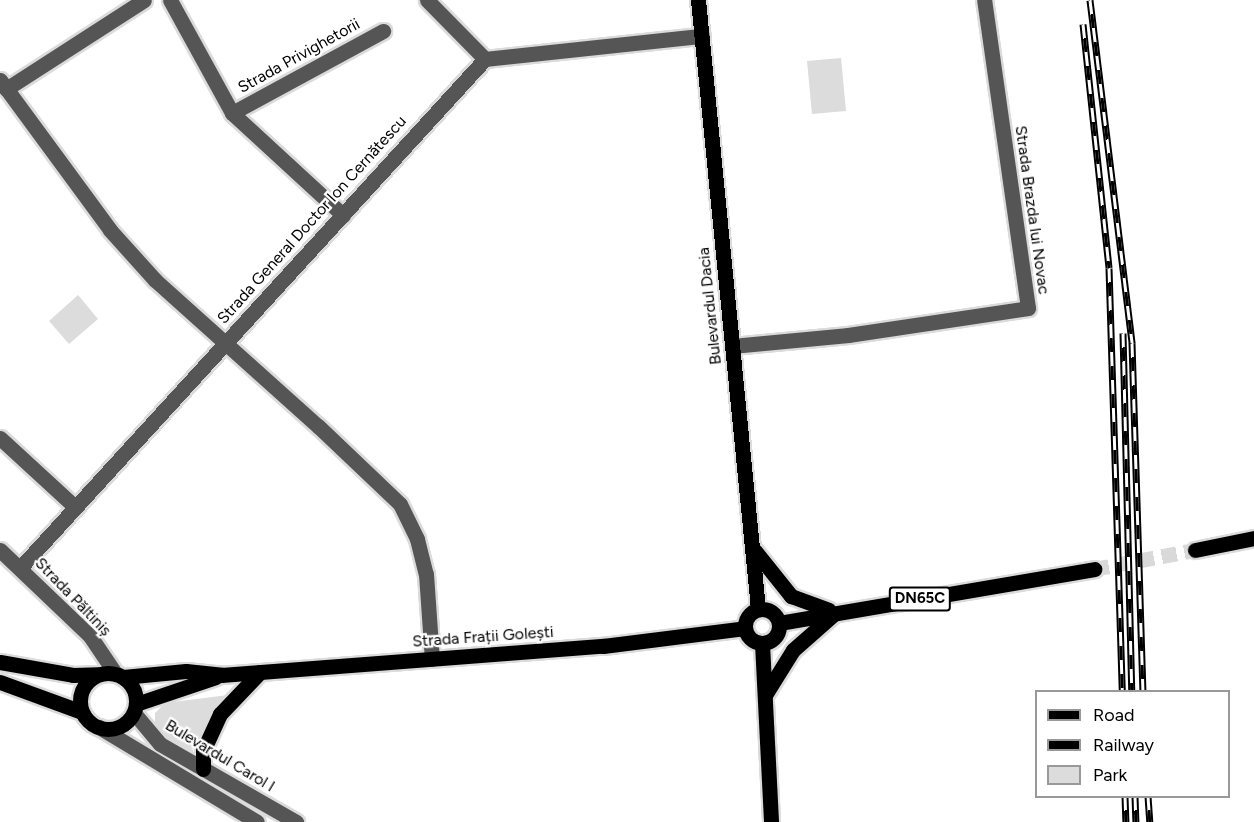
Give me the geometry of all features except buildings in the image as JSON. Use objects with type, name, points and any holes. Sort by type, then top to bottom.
[{"type":"main road","name":"Bulevardul Dacia","points":[[698,0],[758,609]]},
{"type":"main road","points":[[1195,550],[1254,538]]},
{"type":"main road","name":"DN65C","points":[[752,545],[765,567],[790,597],[812,607],[838,611]]},
{"type":"main road","name":"DN65C","points":[[779,622],[1094,569]]},
{"type":"main road","points":[[758,609],[770,610],[779,622],[776,636],[762,643],[752,640],[745,628],[748,615],[758,609]]},
{"type":"main road","points":[[765,695],[793,650],[838,611]]},
{"type":"main road","name":"Strada Frații Golești","points":[[119,675],[186,671],[222,675],[603,646],[745,628]]},
{"type":"main road","points":[[762,643],[771,822]]},
{"type":"main road","points":[[0,662],[38,670],[119,675],[131,684],[135,709],[119,727],[99,727],[82,712],[0,682]]},
{"type":"main road","points":[[202,769],[203,752],[220,714],[260,672]]},
{"type":"main road","points":[[82,712],[81,694],[98,675]]},
{"type":"main road","name":"Strada Frații Golești","points":[[135,709],[222,675]]},
{"type":"street","points":[[144,0],[3,84],[110,230],[155,280],[400,504],[417,539],[426,574],[432,659]]},
{"type":"street","name":"Strada Privighetorii","points":[[170,0],[232,113],[343,215]]},
{"type":"street","points":[[427,0],[485,59],[702,36]]},
{"type":"street","name":"Strada Brazda lui Novac","points":[[732,346],[848,335],[1028,308],[984,0]]},
{"type":"street","name":"Strada Privighetorii","points":[[232,113],[382,31]]},
{"type":"street","name":"Strada General Doctor Ion Cernătescu","points":[[20,568],[485,59]]},
{"type":"street","points":[[0,438],[75,507]]},
{"type":"street","name":"Strada Păltiniș","points":[[0,550],[90,636],[119,675]]},
{"type":"street","name":"Bulevardul Carol I","points":[[135,709],[160,744],[296,822]]},
{"type":"street","points":[[99,727],[257,822]]},
{"type":"green space","points":[[841,58],[846,111],[812,114],[807,61]]},
{"type":"green space","points":[[78,295],[98,319],[69,344],[49,321]]},
{"type":"green space","points":[[228,695],[207,722],[192,753],[162,736],[155,727],[155,713],[165,703]]},
{"type":"tunnel","points":[[1094,569],[1195,550]]},
{"type":"railway","points":[[1090,0],[1132,343],[1143,690]]},
{"type":"railway","points":[[1083,24],[1109,268],[1122,690]]},
{"type":"railway","points":[[1123,333],[1132,690]]},
{"type":"railway","points":[[1125,798],[1126,822]]},
{"type":"railway","points":[[1135,798],[1136,822]]},
{"type":"railway","points":[[1148,798],[1150,822]]}]
